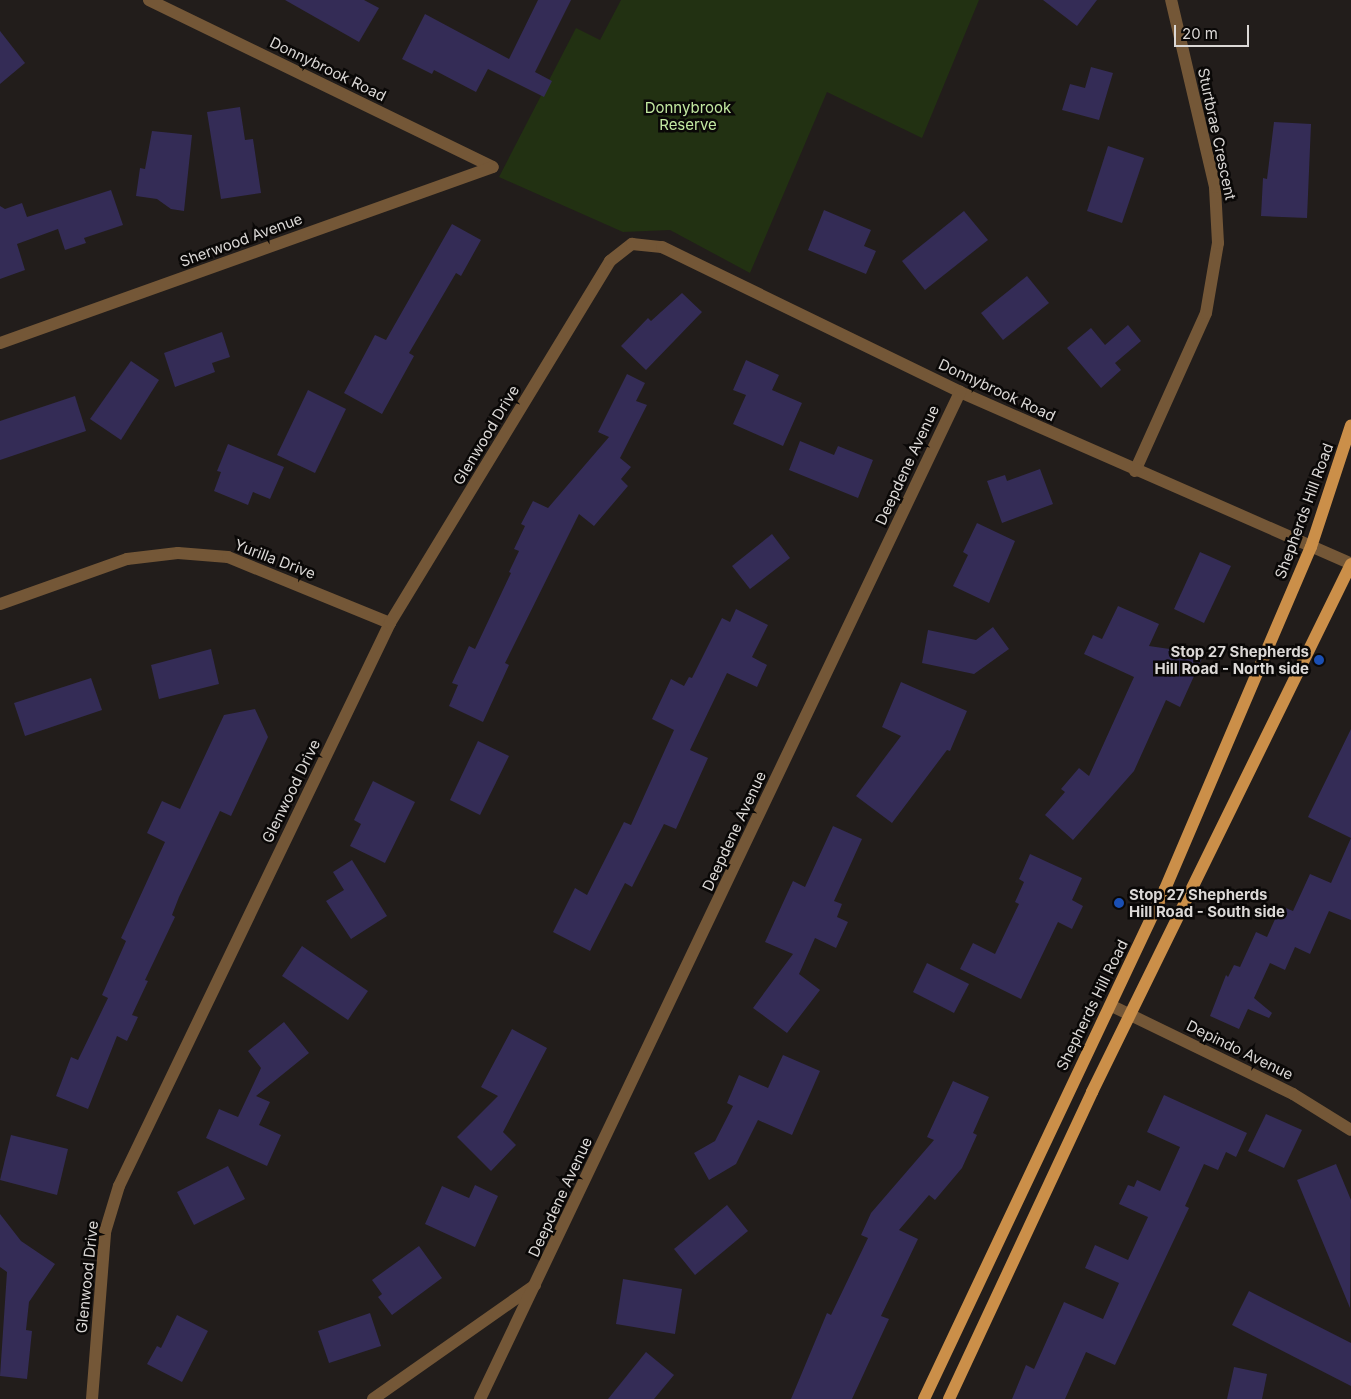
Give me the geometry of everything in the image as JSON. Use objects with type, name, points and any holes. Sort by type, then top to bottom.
[{"type":"main road","name":"Shepherds Hill Road","points":[[924,1399],[1070,1088],[1112,1006],[1311,547],[1351,425]]},
{"type":"main road","points":[[949,1399],[1130,1015],[1351,564]]},
{"type":"street","name":"Donnybrook Road","points":[[149,0],[493,167]]},
{"type":"street","name":"Sturtbrae Crescent","points":[[1135,471],[1206,313],[1218,243],[1214,187],[1171,0]]},
{"type":"street","name":"Sherwood Avenue","points":[[0,342],[493,167]]},
{"type":"street","name":"Donnybrook Road","points":[[632,244],[662,247],[960,392],[1135,471],[1351,564]]},
{"type":"street","name":"Glenwood Drive","points":[[92,1399],[105,1232],[119,1186],[390,623],[610,262],[632,244]]},
{"type":"street","name":"Deepdene Avenue","points":[[480,1399],[537,1284],[960,392]]},
{"type":"street","name":"Yurilla Drive","points":[[0,604],[127,558],[178,553],[228,557],[390,623]]},
{"type":"street","name":"Depindo Avenue","points":[[1112,1006],[1293,1094],[1351,1130]]},
{"type":"street","name":"Deepdene Avenue","points":[[373,1399],[537,1284]]},
{"type":"green space","name":"Donnybrook Reserve","points":[[621,0],[979,0],[922,138],[827,92],[750,273],[670,230],[623,232],[499,177],[576,28],[600,40]]},
{"type":"building","points":[[285,0],[364,0],[379,8],[359,42]]},
{"type":"building","points":[[538,0],[571,0],[535,72],[552,81],[544,97],[488,69],[476,92],[434,70],[432,74],[402,59],[425,14],[509,59]]},
{"type":"building","points":[[1043,0],[1097,0],[1077,26]]},
{"type":"building","points":[[0,31],[25,63],[0,84]]},
{"type":"building","points":[[1091,67],[1113,73],[1099,120],[1062,110],[1070,84],[1085,88]]},
{"type":"building","points":[[240,107],[245,140],[253,139],[261,193],[221,199],[207,112]]},
{"type":"building","points":[[1274,122],[1311,124],[1307,218],[1261,216],[1263,178],[1267,179]]},
{"type":"building","points":[[152,131],[192,135],[184,211],[171,209],[157,199],[136,196],[140,168],[145,169]]},
{"type":"building","points":[[1108,146],[1144,158],[1122,223],[1087,211]]},
{"type":"building","points":[[111,190],[123,225],[84,238],[86,243],[65,250],[58,229],[17,244],[25,270],[0,279],[0,206],[5,209],[22,203],[27,217]]},
{"type":"building","points":[[824,210],[871,230],[864,246],[876,251],[866,274],[808,250]]},
{"type":"building","points":[[964,211],[988,240],[925,290],[902,261]]},
{"type":"building","points":[[452,224],[481,240],[461,276],[456,273],[409,353],[414,356],[382,414],[344,393],[375,335],[386,340]]},
{"type":"building","points":[[1027,276],[1049,303],[1003,340],[981,313]]},
{"type":"building","points":[[682,293],[702,312],[646,370],[621,346],[648,318],[651,321]]},
{"type":"building","points":[[1128,325],[1141,341],[1115,363],[1121,370],[1101,388],[1067,348],[1091,328],[1105,345]]},
{"type":"building","points":[[222,332],[230,357],[212,363],[215,372],[175,387],[164,353]]},
{"type":"building","points":[[746,360],[779,375],[772,390],[802,403],[783,446],[733,424],[746,395],[733,390]]},
{"type":"building","points":[[131,361],[159,380],[121,440],[90,419]]},
{"type":"building","points":[[627,374],[645,383],[636,401],[647,405],[620,458],[631,467],[621,479],[628,486],[594,526],[579,514],[505,663],[509,665],[483,722],[449,706],[458,685],[452,683],[469,646],[475,649],[511,573],[509,572],[519,551],[514,549],[525,526],[521,524],[533,501],[548,508],[609,437],[598,432]]},
{"type":"building","points":[[308,390],[346,409],[315,473],[277,455]]},
{"type":"building","points":[[75,396],[86,431],[0,460],[0,421]]},
{"type":"building","points":[[800,441],[834,455],[838,446],[873,460],[858,498],[789,470]]},
{"type":"building","points":[[228,444],[284,467],[270,499],[253,492],[248,505],[214,491],[221,472],[217,471]]},
{"type":"building","points":[[1040,469],[1053,504],[1002,523],[987,481],[1005,475],[1007,481]]},
{"type":"building","points":[[977,523],[1015,541],[989,603],[953,586],[968,555],[963,552]]},
{"type":"building","points":[[772,534],[790,558],[750,589],[732,566]]},
{"type":"building","points":[[1200,552],[1231,566],[1204,623],[1174,609]]},
{"type":"building","points":[[1118,606],[1159,624],[1149,646],[1204,654],[1180,707],[1166,700],[1134,771],[1073,840],[1045,815],[1065,792],[1061,789],[1079,768],[1089,776],[1134,677],[1084,654],[1093,635],[1102,639]]},
{"type":"building","points":[[736,609],[768,625],[752,657],[767,665],[757,687],[727,673],[690,750],[708,758],[676,829],[664,824],[632,887],[625,883],[590,951],[553,932],[575,888],[587,895],[624,822],[631,825],[674,730],[652,719],[671,679],[684,686],[689,677],[692,678],[722,618],[730,622]]},
{"type":"building","points":[[993,627],[1009,649],[974,674],[922,663],[928,630],[976,640]]},
{"type":"building","points":[[211,649],[219,684],[159,699],[151,665]]},
{"type":"building","points":[[91,678],[102,710],[25,736],[14,703]]},
{"type":"building","points":[[901,682],[967,711],[950,751],[947,750],[892,823],[856,796],[901,736],[882,727]]},
{"type":"building","points":[[255,709],[268,737],[231,816],[220,811],[179,897],[172,915],[175,917],[145,980],[148,981],[132,1015],[138,1017],[127,1041],[117,1036],[88,1109],[56,1096],[71,1057],[78,1060],[108,998],[102,995],[126,941],[121,938],[165,842],[147,833],[162,801],[180,809],[224,715]]},
{"type":"building","points":[[1351,729],[1351,838],[1308,817]]},
{"type":"building","points":[[478,741],[509,756],[480,815],[450,800]]},
{"type":"building","points":[[373,781],[415,802],[385,863],[350,846],[361,824],[354,820]]},
{"type":"building","points":[[833,826],[862,839],[834,901],[842,904],[837,917],[848,922],[836,948],[815,938],[799,974],[820,990],[787,1033],[753,1008],[793,954],[765,942],[793,881],[805,887]]},
{"type":"building","points":[[1351,838],[1351,920],[1329,911],[1310,954],[1295,947],[1285,970],[1270,963],[1254,998],[1272,1013],[1269,1018],[1248,1009],[1239,1029],[1210,1016],[1226,975],[1228,977],[1234,965],[1240,967],[1256,932],[1267,937],[1281,906],[1293,911],[1310,874],[1331,883]]},
{"type":"building","points":[[1030,854],[1082,878],[1072,900],[1083,906],[1072,929],[1058,922],[1021,999],[960,969],[973,943],[995,954],[1019,904],[1015,902],[1024,882],[1019,879]]},
{"type":"building","points":[[352,860],[387,916],[351,939],[326,901],[344,890],[333,872]]},
{"type":"building","points":[[302,946],[368,991],[348,1020],[282,976]]},
{"type":"building","points":[[927,963],[969,984],[954,1013],[913,992]]},
{"type":"building","points":[[284,1022],[309,1053],[256,1096],[270,1102],[259,1125],[281,1135],[267,1166],[206,1138],[219,1109],[238,1117],[261,1068],[248,1051]]},
{"type":"building","points":[[512,1029],[547,1048],[503,1132],[516,1145],[491,1171],[457,1137],[498,1096],[481,1087]]},
{"type":"building","points":[[783,1055],[820,1071],[792,1135],[758,1120],[736,1164],[709,1180],[694,1153],[715,1141],[733,1106],[727,1103],[739,1075],[768,1088]]},
{"type":"building","points":[[953,1081],[989,1097],[973,1133],[977,1135],[962,1168],[935,1200],[929,1195],[899,1230],[918,1239],[881,1316],[889,1319],[852,1399],[791,1399],[827,1313],[831,1315],[868,1238],[861,1235],[871,1213],[934,1140],[927,1137]]},
{"type":"building","points":[[1164,1095],[1247,1133],[1236,1157],[1226,1152],[1218,1170],[1204,1164],[1185,1206],[1189,1208],[1115,1365],[1086,1352],[1065,1399],[1012,1399],[1026,1365],[1034,1369],[1064,1302],[1103,1319],[1119,1283],[1085,1268],[1095,1245],[1128,1260],[1148,1217],[1119,1204],[1128,1185],[1134,1187],[1137,1180],[1160,1191],[1180,1147],[1147,1132]]},
{"type":"building","points":[[1266,1114],[1302,1130],[1284,1168],[1248,1151]]},
{"type":"building","points":[[11,1135],[68,1149],[57,1195],[0,1180]]},
{"type":"building","points":[[1336,1164],[1351,1200],[1350,1308],[1297,1180]]},
{"type":"building","points":[[228,1166],[245,1199],[194,1225],[177,1192]]},
{"type":"building","points":[[475,1185],[498,1196],[475,1247],[425,1224],[442,1186],[469,1198]]},
{"type":"building","points":[[727,1205],[748,1231],[695,1275],[674,1249]]},
{"type":"building","points":[[0,1214],[21,1241],[55,1264],[29,1302],[26,1330],[32,1331],[27,1379],[0,1376],[7,1272],[0,1267]]},
{"type":"building","points":[[419,1246],[442,1278],[392,1315],[378,1297],[382,1294],[372,1280]]},
{"type":"building","points":[[623,1279],[682,1289],[675,1334],[616,1324]]},
{"type":"building","points":[[1249,1291],[1351,1343],[1351,1386],[1232,1325]]},
{"type":"building","points":[[370,1313],[381,1346],[329,1363],[318,1331]]},
{"type":"building","points":[[177,1315],[208,1331],[182,1382],[147,1364],[157,1346],[161,1348]]},
{"type":"building","points":[[646,1352],[674,1375],[654,1399],[608,1399]]},
{"type":"building","points":[[1234,1367],[1267,1374],[1262,1399],[1227,1399]]},
{"type":"place","name":"Stop 27 Shepherds Hill Road - North side","points":[[1319,660]]},
{"type":"place","name":"Stop 27 Shepherds Hill Road - South side","points":[[1119,903]]}]
